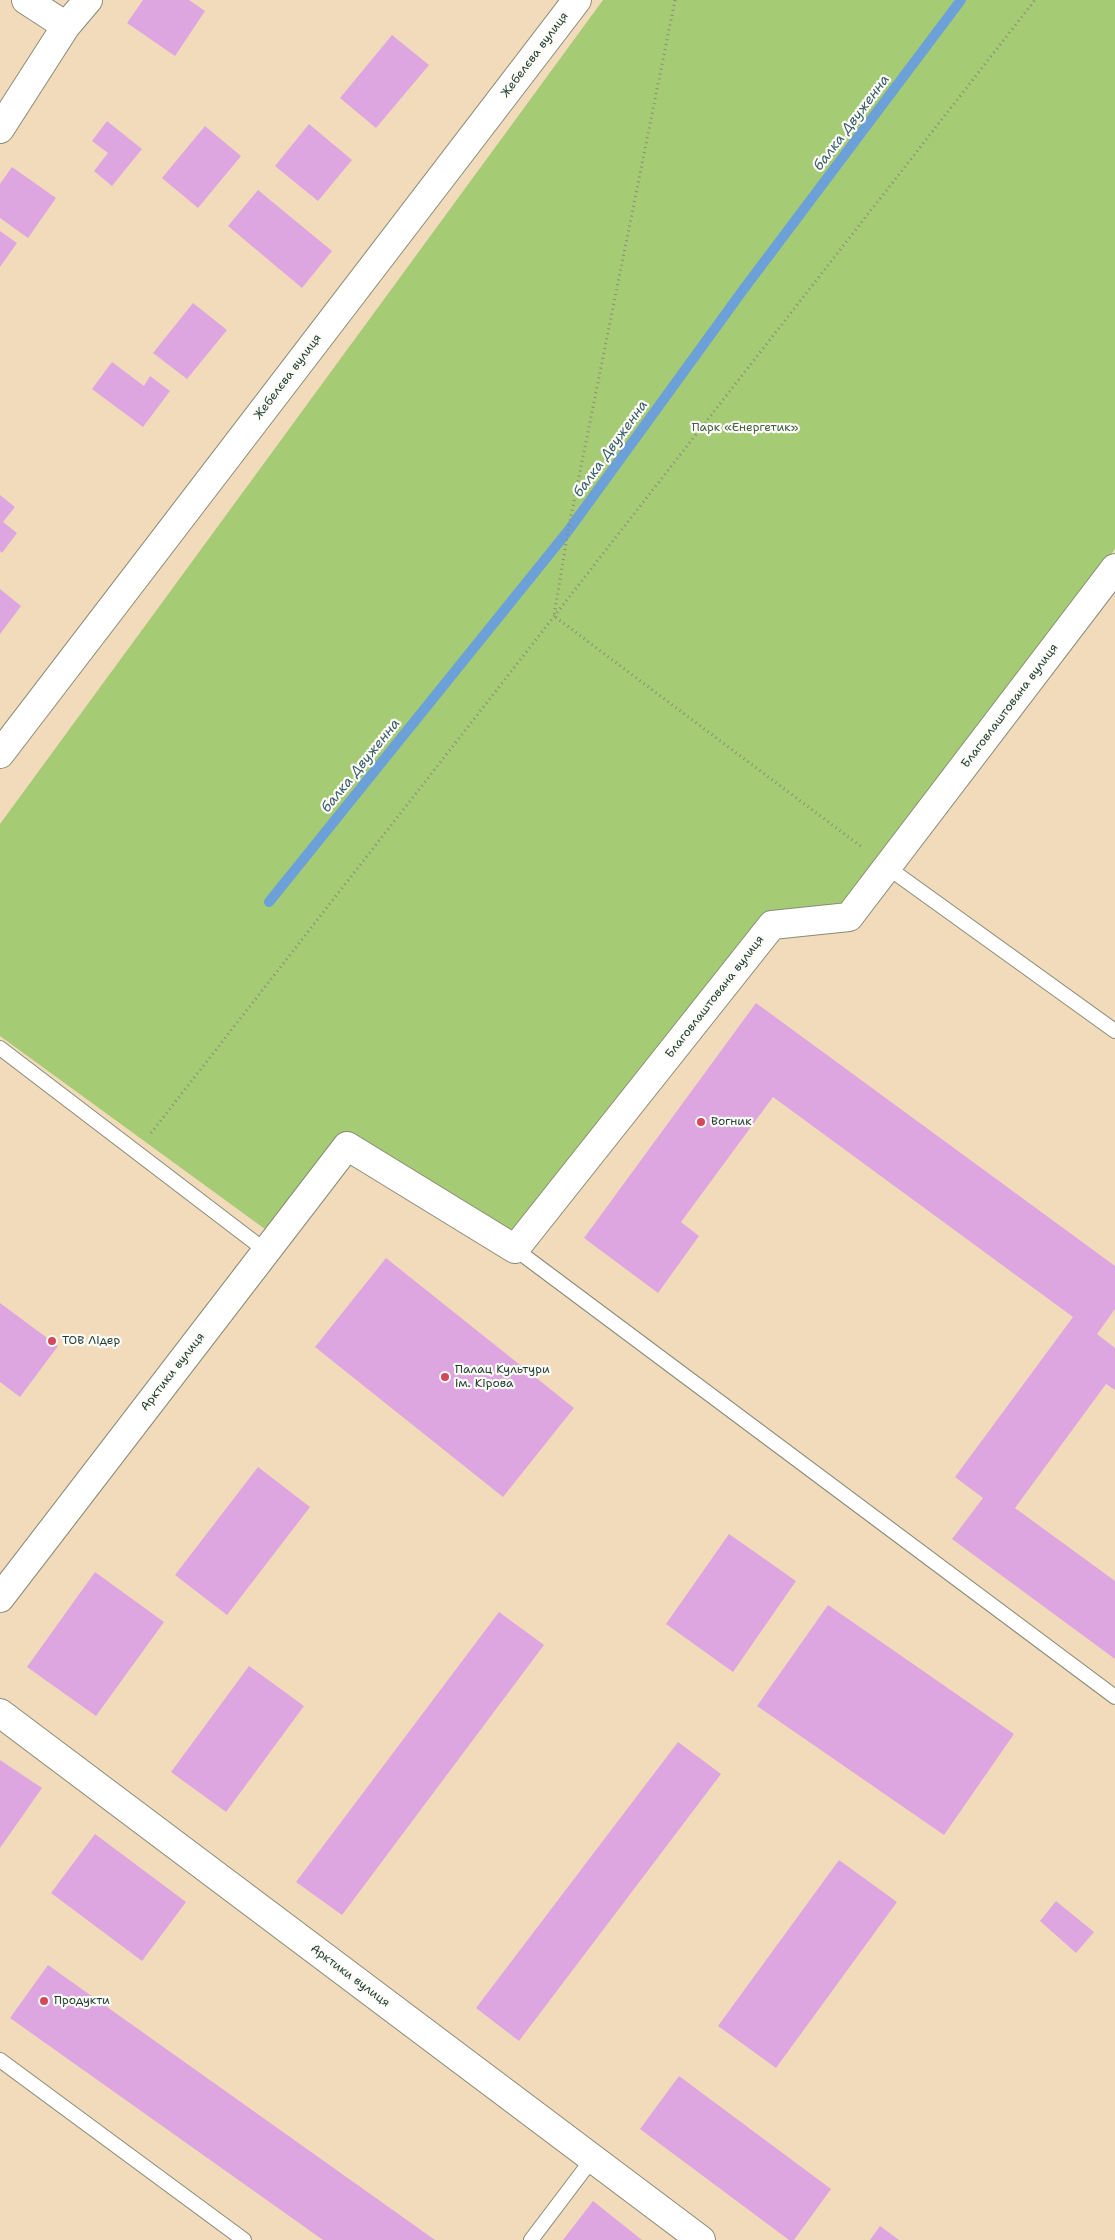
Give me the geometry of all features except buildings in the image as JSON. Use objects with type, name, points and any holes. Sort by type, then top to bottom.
[{"type":"street","points":[[26,0],[66,26]]},
{"type":"street","points":[[0,129],[66,26],[88,0]]},
{"type":"street","name":"Жебелєва вулиця","points":[[4,740],[577,0]]},
{"type":"street","name":"Благовлаштована вулиця","points":[[515,1249],[772,925],[849,917],[1115,568]]},
{"type":"street","name":"Арктики вулиця","points":[[0,1598],[347,1146],[515,1249]]},
{"type":"street","name":"Арктики вулиця","points":[[0,1712],[701,2240]]},
{"type":"lane","points":[[887,867],[1115,1031]]},
{"type":"lane","points":[[0,1048],[266,1252]]},
{"type":"lane","points":[[515,1249],[1115,1697]]},
{"type":"lane","points":[[0,2060],[244,2240]]},
{"type":"lane","points":[[531,2240],[593,2158]]},
{"type":"path","points":[[554,616],[568,531],[675,0]]},
{"type":"path","points":[[135,1152],[1035,0]]},
{"type":"path","points":[[554,616],[887,867]]},
{"type":"green space","name":"Парк «Енергетик»","points":[[603,0],[1115,0],[1115,549],[844,905],[769,915],[513,1237],[345,1135],[269,1232],[0,1036],[0,824]]},
{"type":"waterway","name":"балка Двуженна","points":[[269,902],[568,531],[743,290],[961,0]]},
{"type":"place","name":"Вогник","points":[[701,1122]]},
{"type":"place","name":"ТОВ Лідер","points":[[52,1341]]},
{"type":"place","name":"Палац Культури ім. Кірова","points":[[445,1377]]},
{"type":"place","name":"Продукти","points":[[44,2001]]}]
